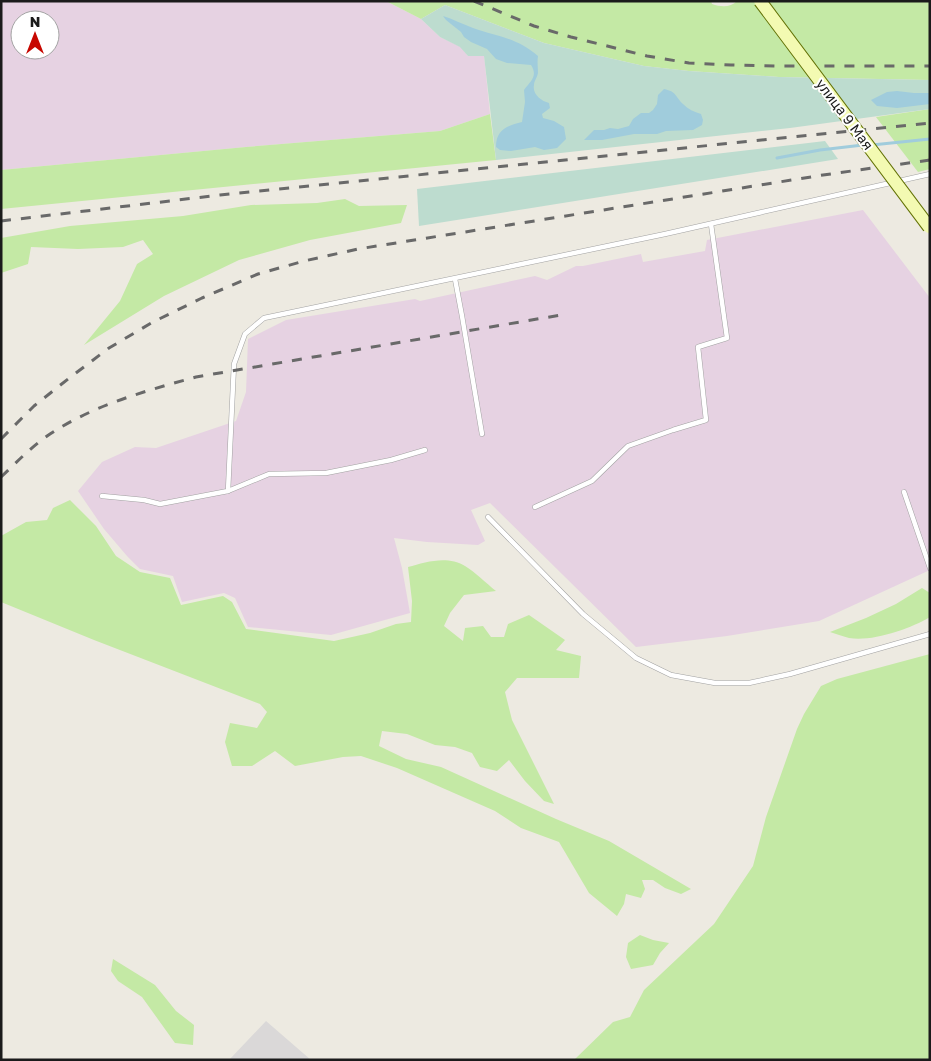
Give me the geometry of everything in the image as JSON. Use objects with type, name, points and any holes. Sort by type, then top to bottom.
[{"type":"main road","name":"улица 9 Мая","points":[[760,1],[929,226]]},
{"type":"lane","points":[[228,491],[234,364],[245,334],[264,318],[711,224],[930,174]]},
{"type":"lane","points":[[535,507],[592,481],[628,446],[706,420],[698,347],[726,338],[711,224]]},
{"type":"lane","points":[[455,279],[482,434]]},
{"type":"lane","points":[[102,496],[144,500],[160,504],[228,491],[269,474],[326,473],[390,460],[425,450]]},
{"type":"lane","points":[[904,492],[930,568]]},
{"type":"lane","points":[[488,517],[584,614],[636,658],[672,674],[715,683],[749,683],[790,674],[930,634]]},
{"type":"shaded area","points":[[1,1],[386,1],[421,19],[440,37],[461,47],[468,56],[484,55],[490,114],[440,131],[1,170]]},
{"type":"shaded area","points":[[863,210],[930,298],[930,570],[819,621],[727,636],[636,647],[490,503],[471,510],[485,541],[478,545],[394,538],[402,568],[410,613],[331,635],[248,627],[235,598],[224,593],[182,602],[173,576],[140,569],[104,529],[78,491],[102,462],[135,447],[156,448],[236,421],[246,392],[248,339],[286,320],[415,299],[420,301],[535,276],[547,280],[576,266],[641,254],[643,262],[705,251],[707,240]]},
{"type":"shaded area","points":[[266,1021],[311,1060],[229,1060]]},
{"type":"green space","points":[[386,1],[711,1],[712,4],[725,6],[737,1],[930,1],[930,80],[779,77],[644,66],[544,43],[445,5],[421,19]]},
{"type":"green space","points":[[445,5],[544,43],[644,66],[779,77],[930,80],[930,109],[790,128],[496,160],[484,56],[468,56],[460,47],[440,37],[421,19]]},
{"type":"green space","points":[[930,109],[930,169],[918,172],[876,117]]},
{"type":"green space","points":[[490,114],[496,160],[1,209],[1,170],[440,131]]},
{"type":"green space","points":[[825,141],[838,159],[419,226],[417,189]]},
{"type":"green space","points":[[345,199],[359,206],[407,205],[401,223],[310,240],[239,260],[164,296],[84,345],[120,301],[137,264],[153,254],[143,240],[123,247],[78,249],[31,247],[28,264],[1,273],[1,238],[70,226],[183,216],[251,205],[317,203]]},
{"type":"green space","points":[[70,500],[96,526],[116,556],[140,572],[170,578],[181,605],[223,596],[232,602],[246,629],[334,641],[370,633],[396,624],[411,622],[412,601],[408,567],[444,560],[465,566],[496,591],[464,595],[450,613],[444,626],[463,641],[465,628],[483,626],[491,637],[504,637],[508,624],[529,615],[565,640],[556,650],[581,656],[579,678],[517,678],[505,692],[512,720],[554,804],[544,801],[509,760],[497,771],[480,767],[472,753],[455,747],[435,745],[407,734],[382,731],[379,746],[406,759],[441,767],[609,841],[691,889],[681,894],[665,888],[653,880],[642,880],[645,889],[641,898],[626,894],[624,904],[617,916],[589,893],[559,842],[521,828],[495,811],[397,768],[361,756],[343,757],[295,766],[275,751],[252,766],[232,766],[225,742],[230,723],[257,728],[267,712],[260,704],[1,602],[1,536],[26,522],[47,520],[53,508]]},
{"type":"green space","points":[[922,588],[930,593],[930,617],[922,622],[891,634],[869,638],[849,638],[830,632],[896,604]]},
{"type":"green space","points":[[930,654],[930,1060],[574,1060],[613,1022],[630,1017],[644,990],[714,924],[753,866],[766,817],[797,729],[821,686],[837,679]]},
{"type":"green space","points":[[640,935],[669,943],[653,965],[631,969],[626,957],[628,943]]},
{"type":"green space","points":[[113,959],[155,985],[176,1011],[194,1025],[193,1045],[175,1043],[142,997],[118,981],[111,971]]},
{"type":"water","points":[[443,16],[473,28],[507,38],[538,56],[538,73],[534,84],[534,91],[540,99],[549,103],[550,108],[542,114],[543,118],[554,121],[564,127],[566,139],[557,148],[544,150],[535,147],[511,151],[500,150],[496,147],[498,136],[503,129],[522,122],[525,102],[524,90],[533,78],[533,69],[531,65],[507,63],[496,59],[487,49],[464,37]]},
{"type":"water","points":[[664,89],[673,93],[689,109],[701,114],[702,125],[693,130],[666,131],[657,134],[634,134],[602,140],[584,140],[594,130],[618,129],[629,126],[633,119],[641,113],[649,113],[653,110],[657,104],[658,95]]},
{"type":"water","points":[[887,92],[930,93],[930,104],[897,108],[877,106],[871,100]]},
{"type":"waterway","points":[[872,145],[930,139]]},
{"type":"waterway","points":[[777,158],[863,145]]},
{"type":"railway","points":[[474,1],[534,26],[571,37],[647,56],[689,63],[775,66],[930,66]]},
{"type":"railway","points":[[1,221],[220,195],[930,123]]},
{"type":"railway","points":[[1,439],[34,406],[109,348],[153,322],[258,274],[358,249],[823,175],[930,160]]},
{"type":"railway","points":[[1,477],[50,434],[84,415],[120,400],[196,377],[561,315]]}]
